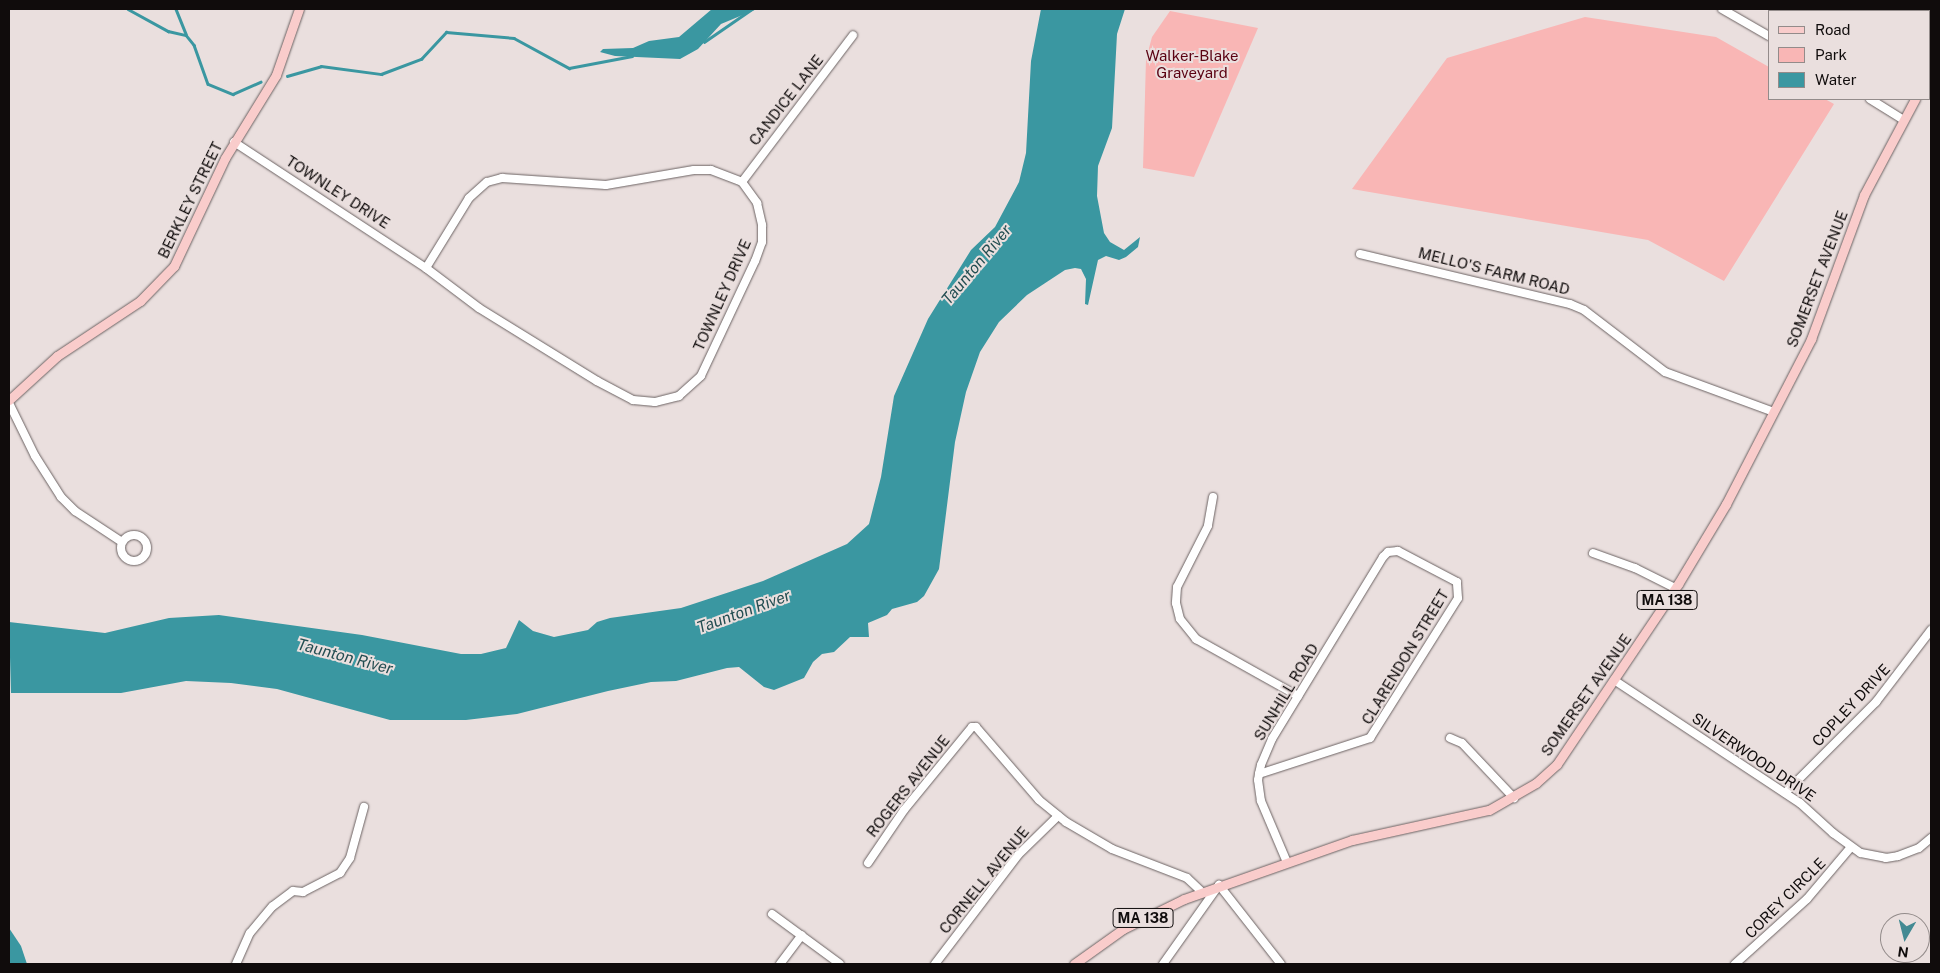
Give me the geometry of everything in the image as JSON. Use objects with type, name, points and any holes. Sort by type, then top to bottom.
[{"type":"main road","name":"BERKLEY STREET","points":[[9,402],[57,356],[132,307],[168,274],[185,246],[234,142],[276,75],[299,9]]},
{"type":"main road","name":"SOMERSET AVENUE","points":[[1219,885],[1286,860],[1381,831],[1477,814],[1514,798],[1557,764],[1675,588],[1722,512],[1811,339],[1864,195],[1914,100]]},
{"type":"main road","name":"MA 138","points":[[1074,964],[1123,929],[1219,885]]},
{"type":"street","points":[[1722,9],[1768,35]]},
{"type":"street","name":"CANDICE LANE","points":[[742,182],[853,35]]},
{"type":"street","points":[[1872,100],[1903,120]]},
{"type":"street","name":"TOWNLEY DRIVE","points":[[234,142],[426,268],[479,308],[626,397],[652,402],[672,398],[686,392],[701,376],[760,250],[761,214],[742,182]]},
{"type":"street","points":[[426,268],[466,202],[493,180],[606,185],[702,169],[721,172],[742,182]]},
{"type":"street","name":"MELLO'S FARM ROAD","points":[[1360,254],[1570,304],[1584,310],[1665,372],[1774,412]]},
{"type":"street","points":[[9,402],[35,456],[61,497],[76,511],[122,542]]},
{"type":"street","points":[[1213,497],[1208,526],[1177,587],[1176,603],[1180,619],[1196,639],[1298,696]]},
{"type":"street","name":"SUNHILL ROAD","points":[[1286,860],[1261,801],[1259,774],[1272,739],[1383,557],[1391,550]]},
{"type":"street","name":"CLARENDON STREET","points":[[1259,774],[1370,738],[1458,598],[1460,589],[1454,580],[1401,552],[1391,550]]},
{"type":"street","points":[[1593,553],[1635,568],[1675,588]]},
{"type":"street","name":"COPLEY DRIVE","points":[[1785,793],[1876,702],[1931,630]]},
{"type":"street","name":"SILVERWOOD DRIVE","points":[[1614,680],[1785,793],[1861,853],[1886,858],[1909,853],[1931,838]]},
{"type":"street","name":"ROGERS AVENUE","points":[[868,862],[898,817],[972,727],[1058,816]]},
{"type":"street","points":[[1450,738],[1462,743],[1514,798]]},
{"type":"street","points":[[236,964],[250,933],[273,906],[293,891],[303,892],[340,873],[350,858],[364,808]]},
{"type":"street","points":[[1058,816],[1112,849],[1187,878],[1202,892]]},
{"type":"street","name":"CORNELL AVENUE","points":[[935,964],[1018,856],[1058,816]]},
{"type":"street","name":"COREY CIRCLE","points":[[1735,964],[1802,904],[1851,847]]},
{"type":"street","points":[[1163,964],[1219,885],[1281,964]]},
{"type":"street","points":[[772,914],[840,964]]},
{"type":"street","points":[[780,964],[802,936]]},
{"type":"green space","name":"Walker-Blake Graveyard","points":[[1170,11],[1258,28],[1194,177],[1143,168],[1146,59],[1152,37]]},
{"type":"green space","points":[[1585,17],[1716,37],[1768,66],[1768,100],[1827,100],[1834,104],[1724,281],[1648,240],[1352,189],[1447,58]]},
{"type":"water","points":[[712,9],[757,9],[721,24],[698,49],[680,59],[615,56],[600,52],[603,49],[633,48],[649,41],[679,37]]},
{"type":"water","name":"Taunton River","points":[[1041,9],[1125,9],[1117,34],[1112,128],[1098,166],[1097,196],[1104,233],[1110,242],[1124,250],[1140,237],[1138,247],[1119,260],[1106,256],[1098,260],[1088,305],[1085,304],[1086,279],[1081,269],[1075,268],[1065,270],[1027,295],[999,322],[980,352],[966,392],[955,442],[939,569],[924,596],[917,602],[892,609],[887,615],[868,623],[869,637],[850,637],[834,652],[822,654],[813,662],[804,678],[774,690],[764,687],[739,667],[727,668],[676,681],[651,682],[608,691],[517,714],[466,720],[390,720],[277,689],[231,683],[186,681],[121,693],[11,693],[9,622],[105,633],[169,618],[219,615],[362,635],[461,654],[481,654],[506,648],[519,620],[533,631],[554,637],[588,630],[597,622],[610,618],[681,608],[763,581],[847,544],[869,524],[881,477],[894,396],[928,319],[971,250],[995,227],[1019,182],[1026,153],[1031,61]]},
{"type":"water","points":[[9,928],[21,946],[27,964],[9,964]]},
{"type":"waterway","points":[[128,9],[168,31],[186,35],[194,45],[208,84],[233,94],[260,82]]},
{"type":"waterway","points":[[176,9],[186,34]]},
{"type":"waterway","points":[[704,42],[752,9]]},
{"type":"waterway","points":[[287,76],[321,66],[381,74],[421,59],[446,32],[514,38],[569,68],[632,56]]}]
